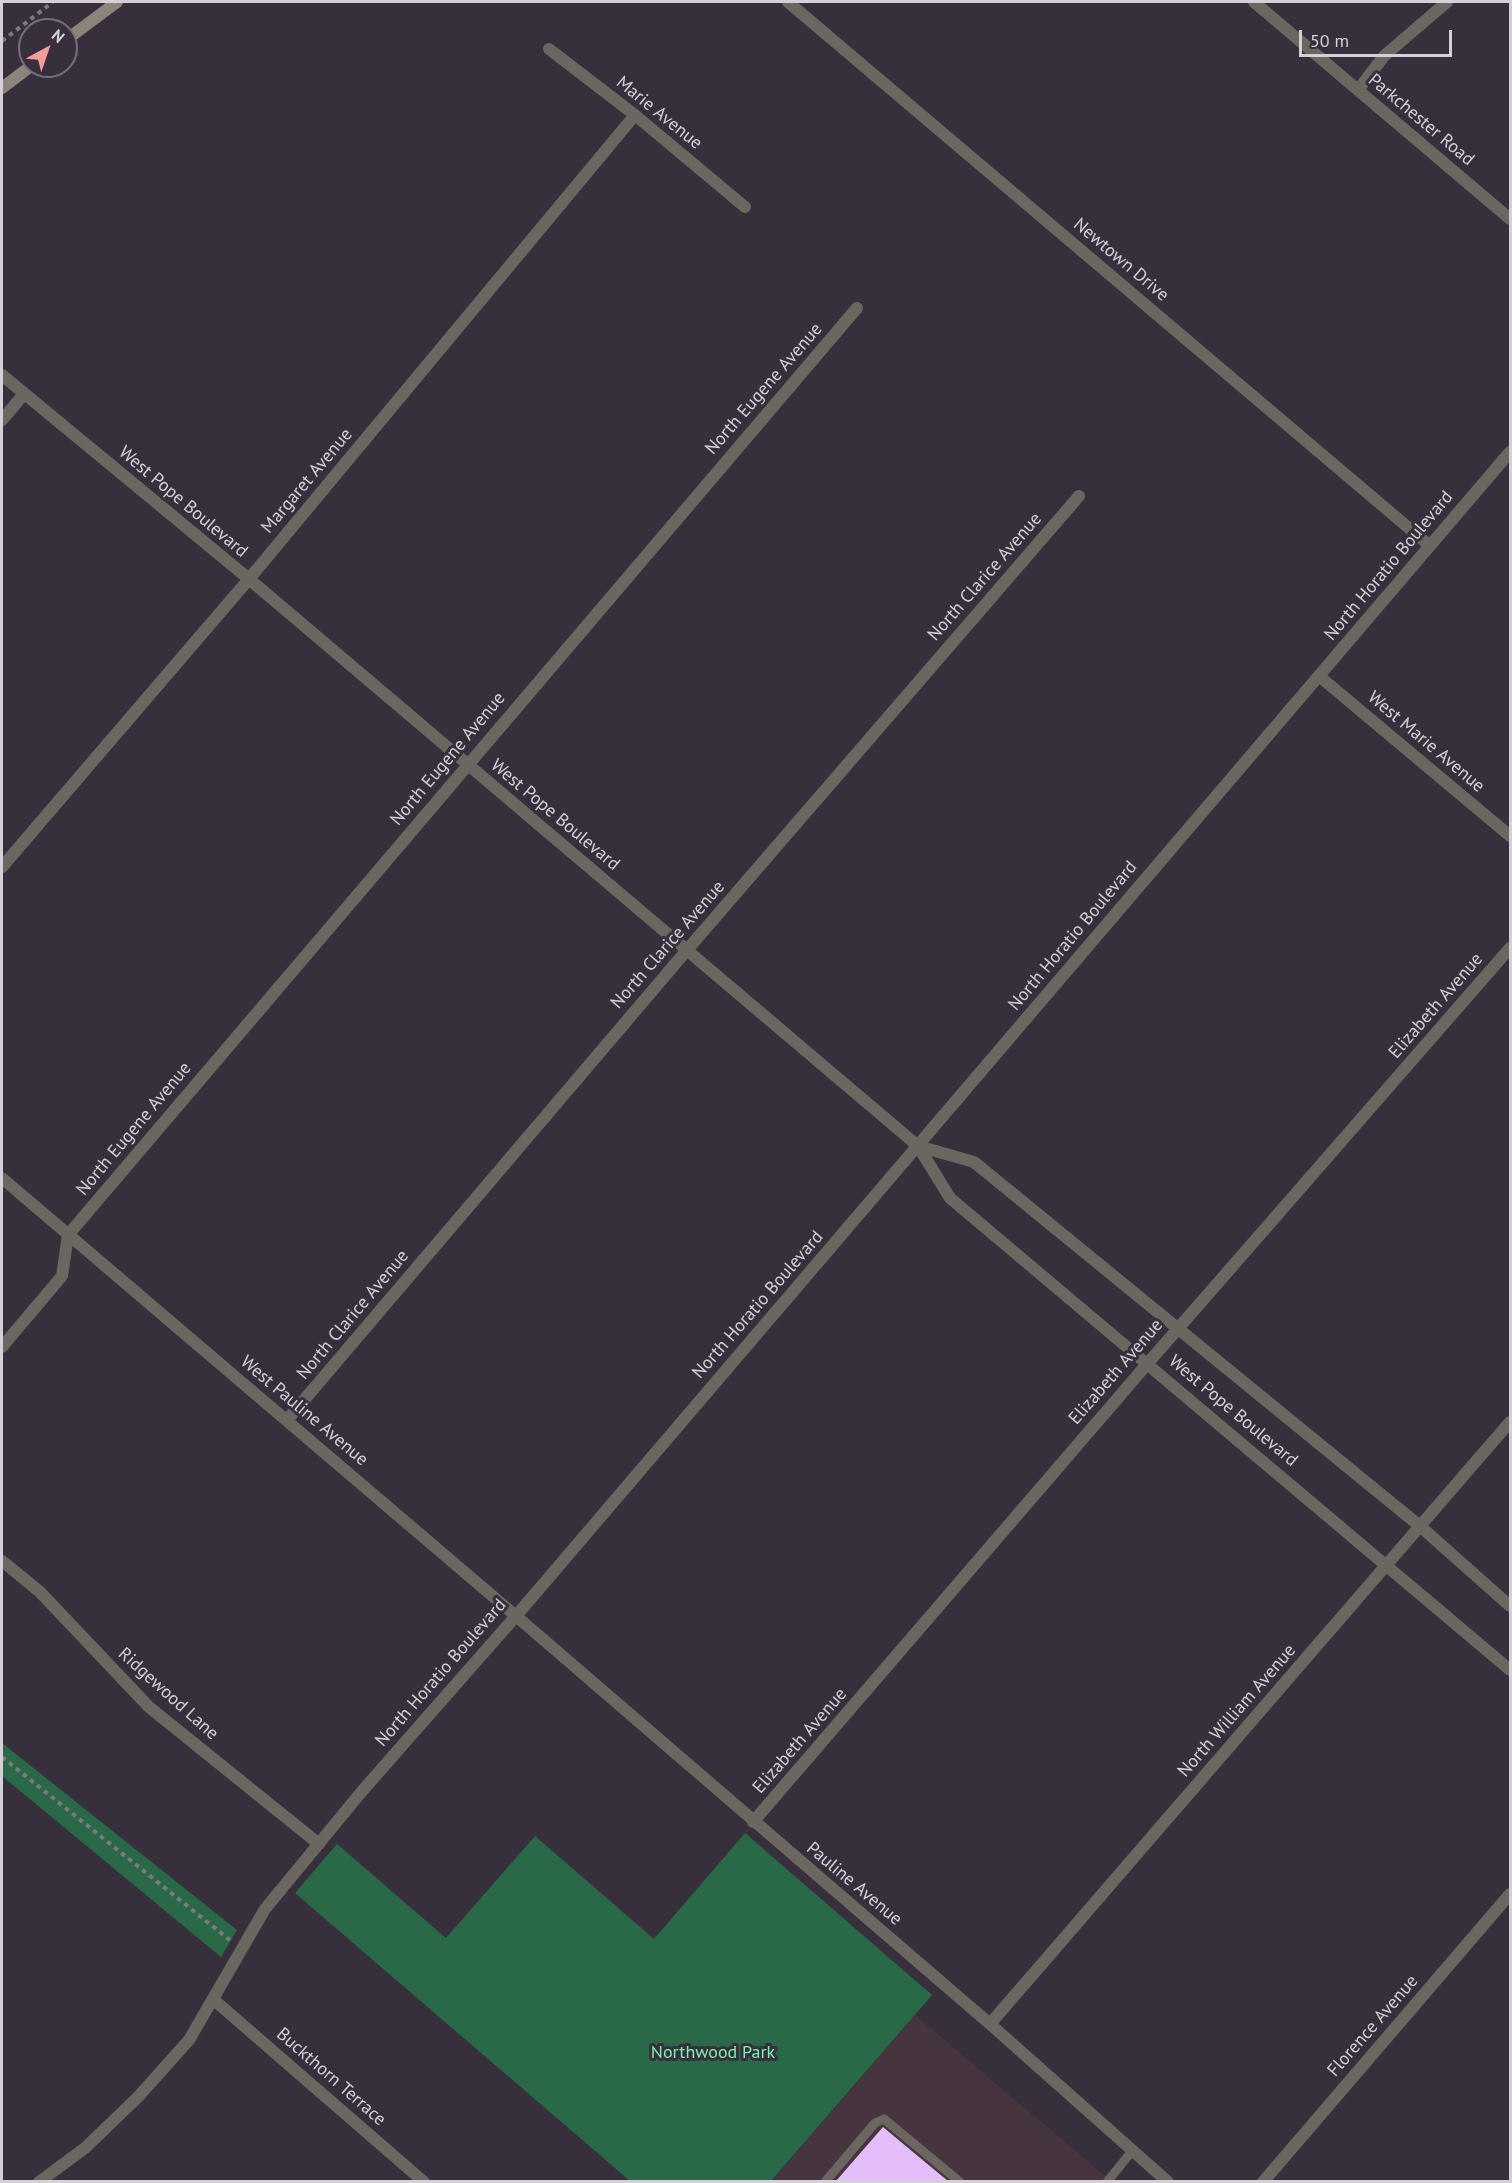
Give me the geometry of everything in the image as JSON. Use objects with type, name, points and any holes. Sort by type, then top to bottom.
[{"type":"main road","points":[[78,31],[117,2]]},
{"type":"main road","points":[[2,88],[18,76]]},
{"type":"street","name":"Newtown Drive","points":[[788,2],[1430,546]]},
{"type":"street","name":"Parkchester Road","points":[[1254,2],[1510,219]]},
{"type":"street","points":[[1358,90],[1384,56],[1447,2]]},
{"type":"street","name":"Marie Avenue","points":[[549,49],[635,115],[745,207]]},
{"type":"street","name":"Margaret Avenue","points":[[2,867],[249,579],[635,115]]},
{"type":"street","name":"North Eugene Avenue","points":[[68,1234],[857,308]]},
{"type":"street","name":"West Pope Boulevard","points":[[2,375],[249,579],[918,1146],[950,1198],[1510,1670]]},
{"type":"street","points":[[2,420],[24,394]]},
{"type":"street","name":"North Horatio Boulevard","points":[[39,2181],[85,2148],[138,2097],[189,2040],[265,1909],[319,1844],[1510,452]]},
{"type":"street","name":"North Clarice Avenue","points":[[287,1420],[687,950],[1079,496]]},
{"type":"street","name":"West Marie Avenue","points":[[1319,676],[1510,836]]},
{"type":"street","name":"Elizabeth Avenue","points":[[753,1822],[1178,1328],[1510,948]]},
{"type":"street","name":"West Pope Boulevard","points":[[918,1146],[974,1162],[1420,1527],[1510,1606]]},
{"type":"street","points":[[2,1178],[68,1234],[62,1276],[2,1347]]},
{"type":"street","name":"West Pauline Avenue","points":[[68,1234],[516,1616]]},
{"type":"street","name":"North William Avenue","points":[[990,2024],[1510,1422]]},
{"type":"street","name":"Ridgewood Lane","points":[[2,1561],[40,1592],[149,1707],[319,1844]]},
{"type":"street","name":"Pauline Avenue","points":[[516,1616],[990,2024],[1168,2181]]},
{"type":"street","name":"Florence Avenue","points":[[1263,2181],[1510,1894]]},
{"type":"street","name":"Buckthorn Terrace","points":[[214,2000],[424,2181]]},
{"type":"lane","points":[[825,2181],[875,2123],[884,2119],[960,2181]]},
{"type":"lane","points":[[1107,2181],[1132,2151]]},
{"type":"path","points":[[2,41],[53,2]]},
{"type":"path","points":[[2,1757],[243,1950]]},
{"type":"shaded area","points":[[915,2015],[1111,2181],[771,2182]]},
{"type":"green space","points":[[2,1743],[237,1930],[221,1957],[2,1776]]},
{"type":"green space","name":"Northwood Park","points":[[745,1833],[932,1995],[771,2181],[630,2181],[295,1893],[337,1844],[446,1938],[535,1836],[654,1939]]},
{"type":"building","points":[[883,2127],[925,2162],[948,2181],[836,2181]]}]
